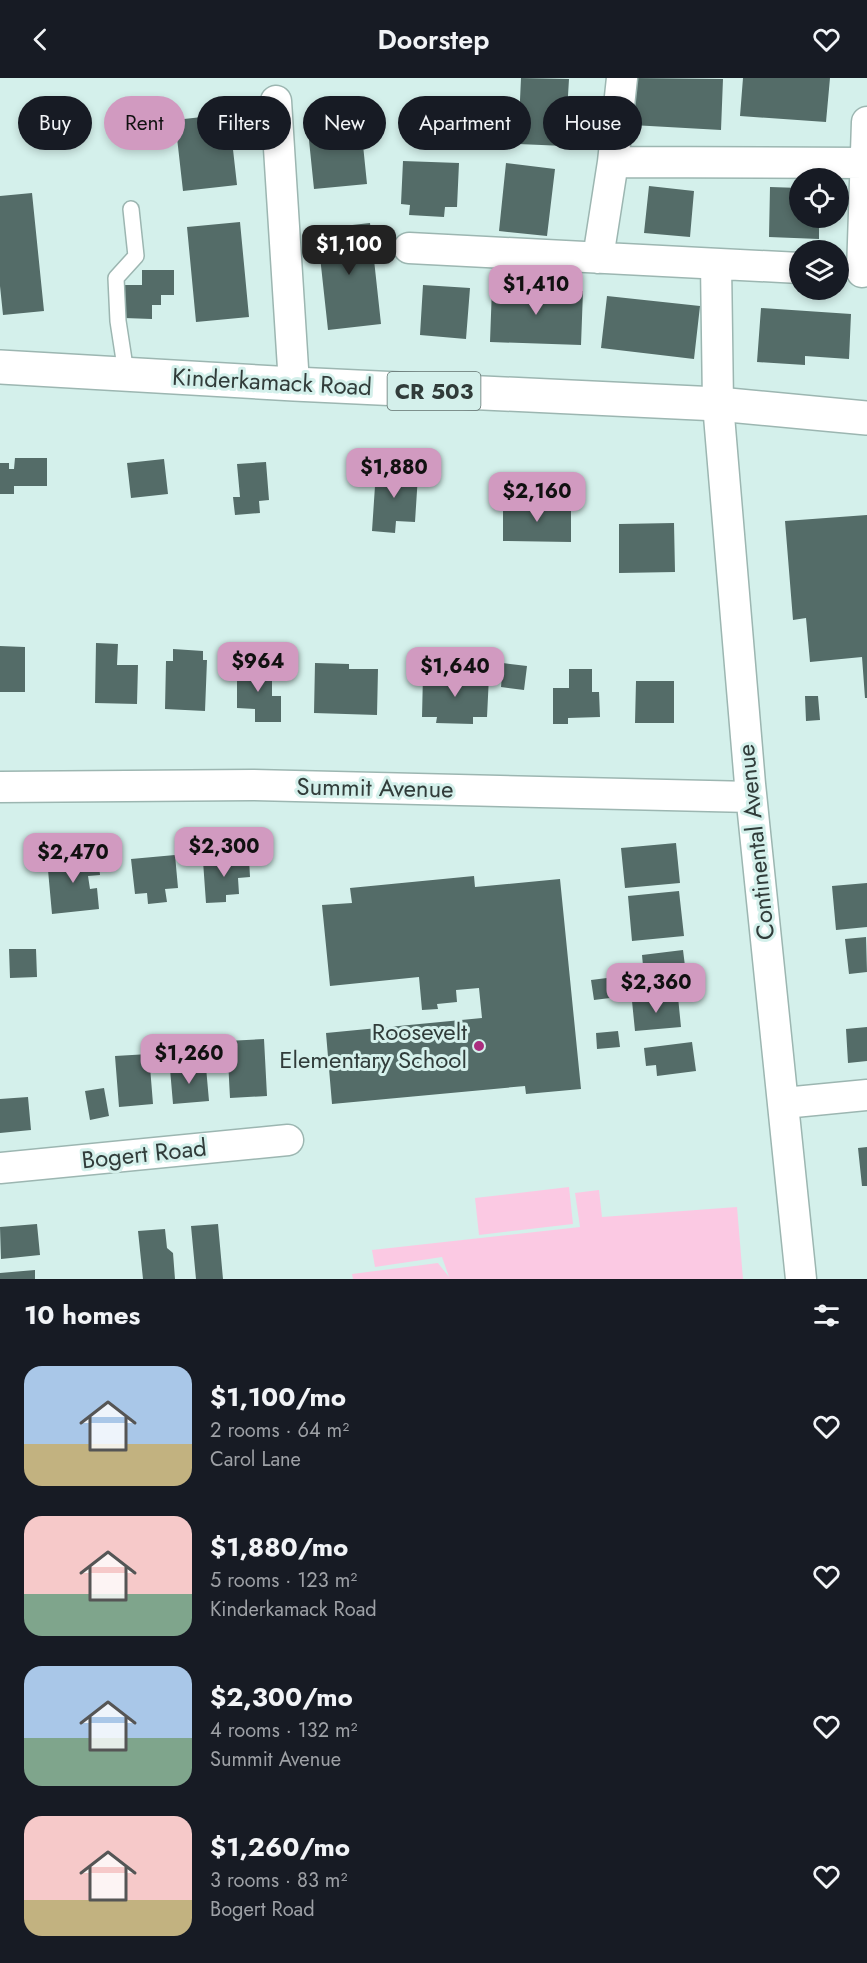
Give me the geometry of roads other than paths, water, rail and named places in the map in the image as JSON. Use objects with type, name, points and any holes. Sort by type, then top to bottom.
[{"type":"main road","name":"Kinderkamack Road","points":[[0,367],[294,384],[718,404],[867,418]]},
{"type":"street","points":[[598,258],[613,162],[622,78]]},
{"type":"street","points":[[856,271],[866,163],[867,122]]},
{"type":"street","points":[[279,150],[294,384]]},
{"type":"street","points":[[613,162],[866,163]]},
{"type":"street","points":[[410,248],[789,267]]},
{"type":"street","name":"Continental Avenue","points":[[716,264],[718,404],[751,796],[801,1279]]},
{"type":"street","name":"Summit Avenue","points":[[0,787],[253,785],[751,796]]},
{"type":"street","points":[[784,1103],[867,1095]]},
{"type":"street","name":"Bogert Road","points":[[0,1168],[288,1140]]},
{"type":"lane","points":[[126,373],[118,321],[116,278],[136,256],[131,209]]},
{"type":"place","name":"Roosevelt Elementary School","points":[[479,1046]]}]
